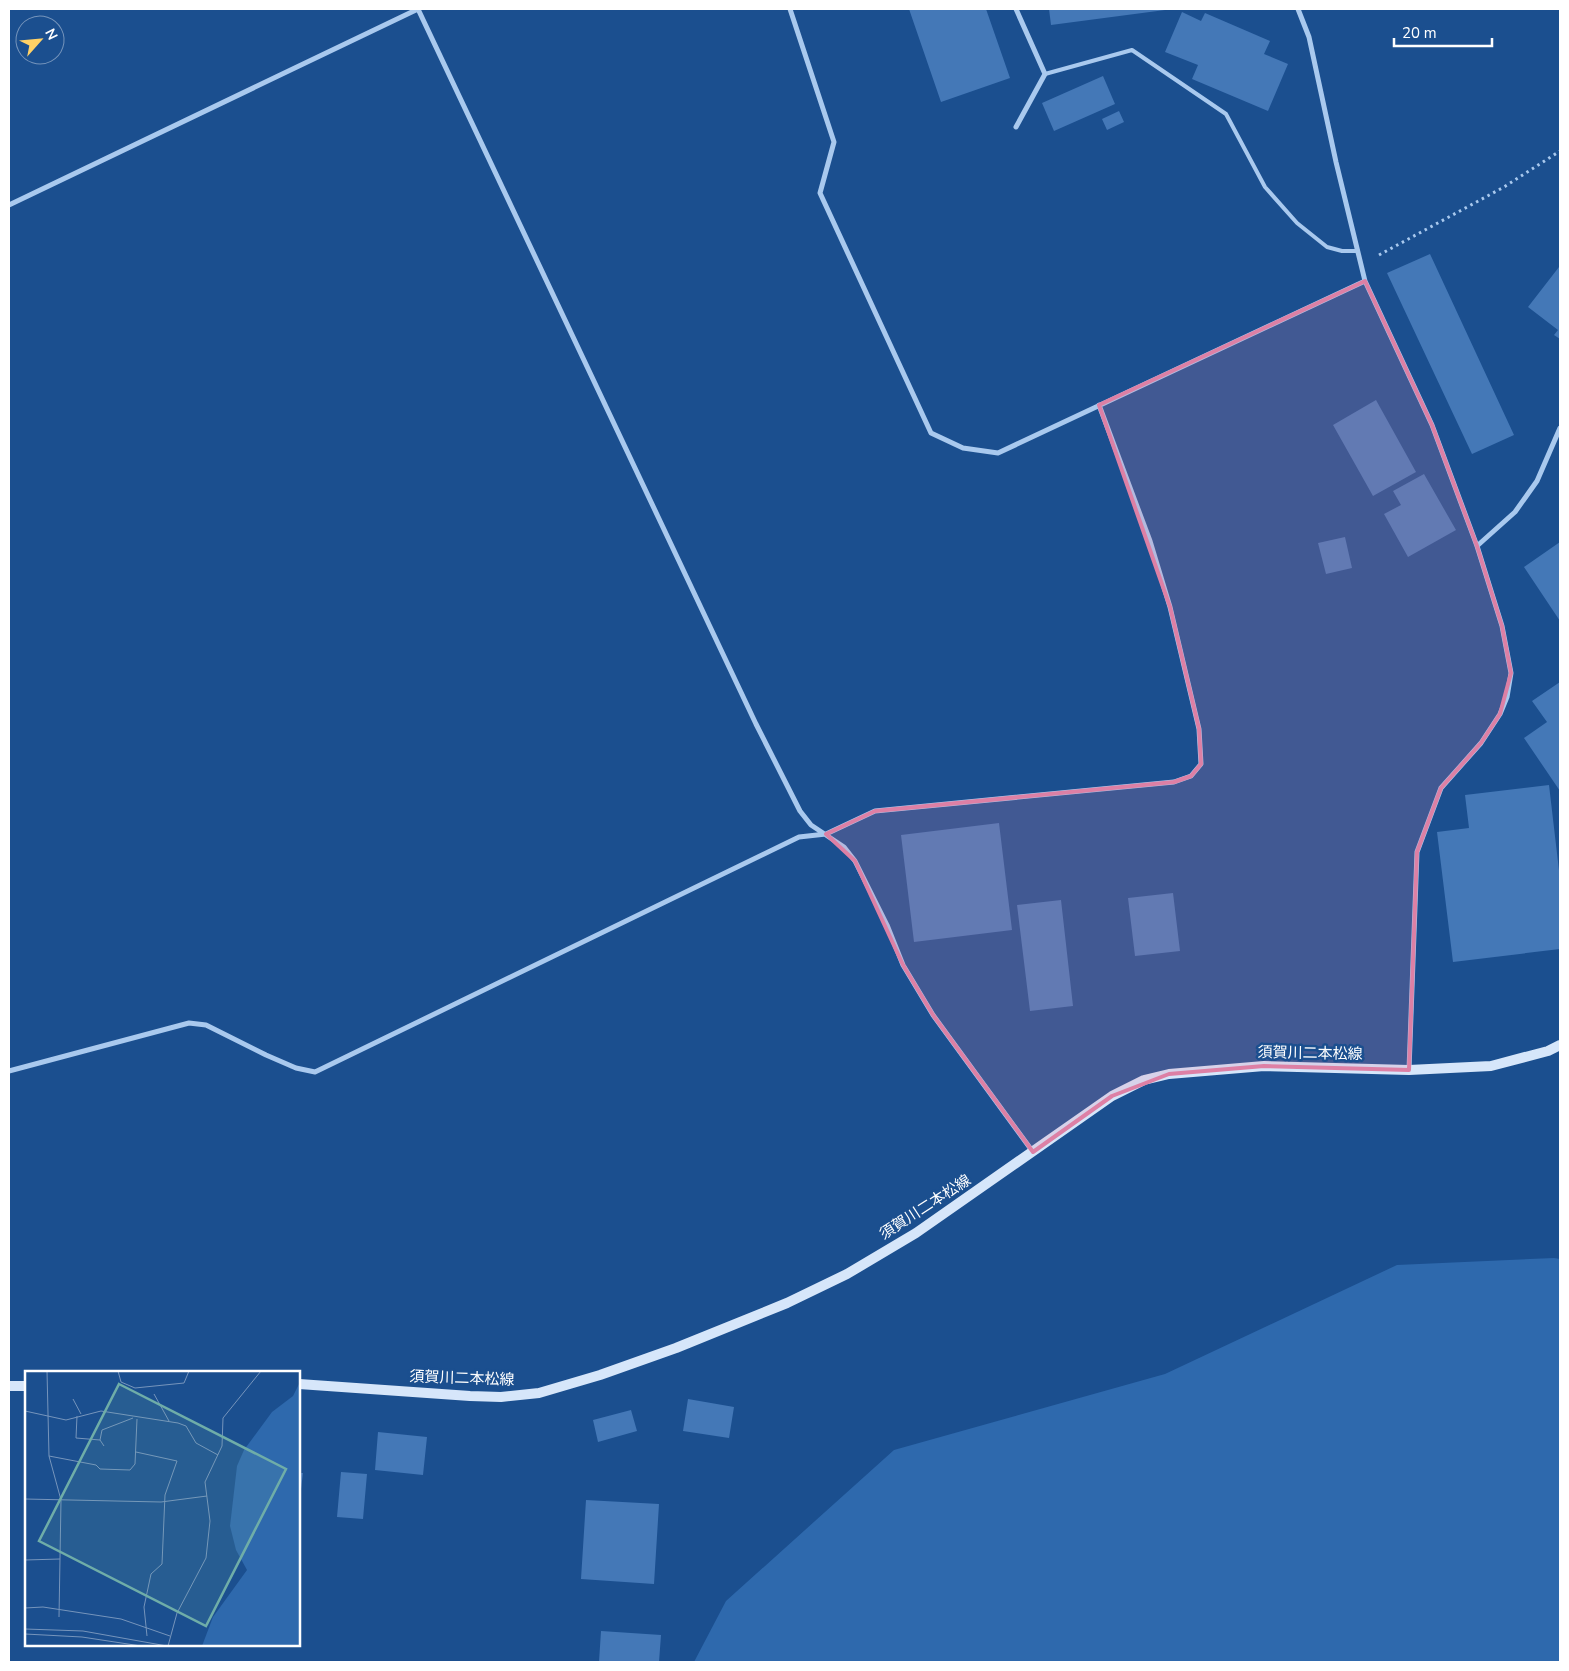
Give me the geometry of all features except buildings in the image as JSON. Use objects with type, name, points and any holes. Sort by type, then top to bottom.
[{"type":"main road","name":"須賀川二本松線","points":[[300,1384],[501,1397],[539,1393],[600,1376],[676,1348],[787,1303],[847,1274],[916,1233],[1112,1096],[1144,1080],[1169,1074],[1264,1066],[1409,1070],[1491,1066],[1548,1051],[1560,1045]]},
{"type":"main road","points":[[9,1386],[25,1386]]},
{"type":"street","points":[[9,206],[418,9],[756,724],[800,811],[812,825],[844,847],[855,861],[888,925],[903,965],[933,1015],[1033,1152]]},
{"type":"street","points":[[790,9],[834,142],[820,193],[931,433],[963,448],[998,453],[1365,282]]},
{"type":"street","points":[[1016,9],[1045,74],[1016,127]]},
{"type":"street","points":[[1298,9],[1309,38],[1365,282],[1432,425],[1477,546],[1502,626],[1511,673],[1507,697],[1500,714],[1481,743],[1441,788],[1417,852],[1409,1070]]},
{"type":"street","points":[[9,1071],[189,1024],[206,1025],[266,1056],[296,1068],[315,1072],[799,837],[826,834],[875,811],[1174,782],[1191,776],[1201,764],[1199,729],[1170,607],[1150,542],[1099,405]]},
{"type":"street","points":[[1477,546],[1515,512],[1537,481],[1560,428]]},
{"type":"lane","points":[[1045,74],[1132,50],[1226,114],[1265,187],[1297,223],[1327,247],[1342,251],[1358,251]]},
{"type":"path","points":[[1361,264],[1504,187],[1560,150]]},
{"type":"highlighted area","points":[[1365,281],[1432,425],[1477,546],[1502,626],[1511,673],[1500,714],[1481,743],[1441,788],[1417,852],[1409,1070],[1264,1066],[1169,1074],[1112,1096],[1033,1152],[933,1015],[903,965],[855,861],[826,834],[875,811],[1174,782],[1191,776],[1201,764],[1199,729],[1170,607],[1099,405]]},
{"type":"shaded area","points":[[1560,1259],[1560,1662],[694,1662],[726,1601],[894,1450],[1165,1374],[1397,1265]]}]
